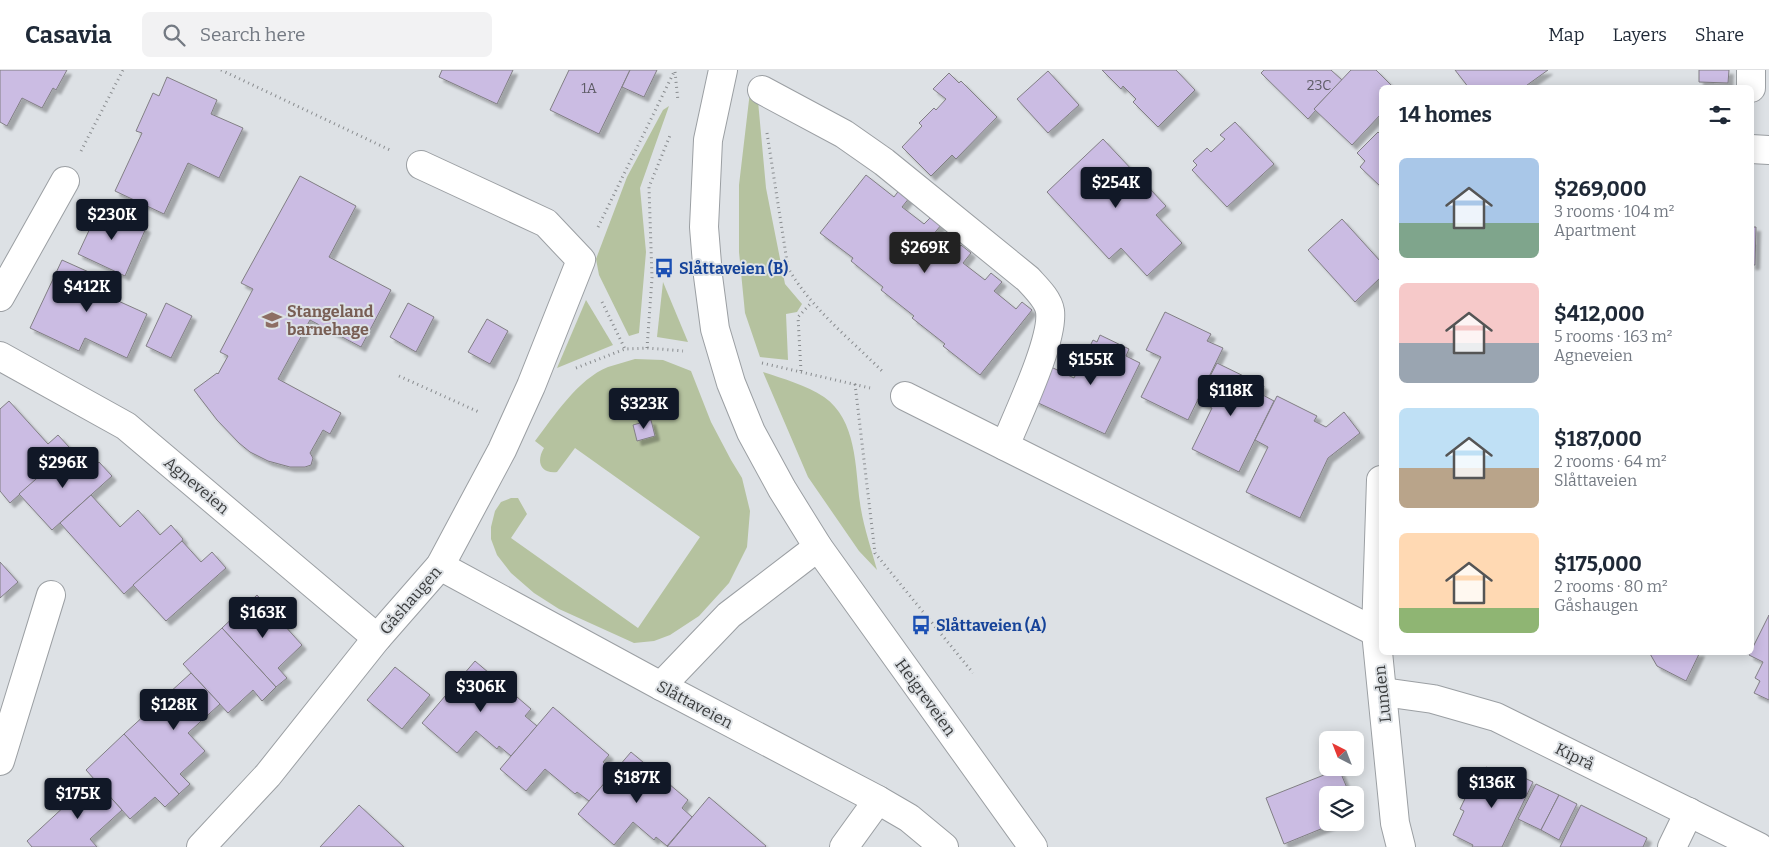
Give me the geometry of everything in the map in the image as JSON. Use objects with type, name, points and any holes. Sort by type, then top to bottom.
[{"type":"street","name":"Heigreveien","points":[[723,70],[708,140],[704,226],[715,329],[731,383],[751,432],[782,489],[818,547],[1033,847]]},
{"type":"street","points":[[1751,70],[1751,85]]},
{"type":"street","points":[[762,90],[844,134],[884,162],[1028,280],[1042,294],[1050,310],[1050,329],[1037,368],[1005,446]]},
{"type":"street","points":[[1754,149],[1769,150]]},
{"type":"street","points":[[421,165],[546,222],[581,260]]},
{"type":"street","points":[[0,297],[65,181]]},
{"type":"street","name":"Gåshaugen","points":[[201,847],[268,775],[377,638],[440,566],[512,428],[531,386],[581,260]]},
{"type":"street","name":"Agneveien","points":[[0,356],[126,426],[377,638]]},
{"type":"street","points":[[905,396],[1376,632]]},
{"type":"street","name":"Lunden","points":[[1379,541],[1376,632],[1395,823],[1401,847]]},
{"type":"street","points":[[661,686],[729,615],[818,547]]},
{"type":"street","name":"Slåttaveien","points":[[440,566],[661,686],[878,800],[909,818],[944,847]]},
{"type":"street","points":[[0,761],[52,595]]},
{"type":"street","name":"Kiprå","points":[[1383,692],[1433,699],[1496,717],[1759,847]]},
{"type":"street","points":[[844,847],[878,800]]},
{"type":"street","points":[[1672,847],[1689,812]]},
{"type":"path","points":[[65,181],[123,70]]},
{"type":"path","points":[[222,70],[421,165]]},
{"type":"path","points":[[581,260],[675,70],[678,104]]},
{"type":"path","points":[[762,90],[788,268],[812,302],[886,374],[905,396]]},
{"type":"path","points":[[647,348],[652,278],[649,187],[673,130]]},
{"type":"path","points":[[801,372],[798,317],[812,302]]},
{"type":"path","points":[[531,386],[625,349],[647,348],[685,351]]},
{"type":"path","points":[[760,363],[905,396]]},
{"type":"path","points":[[399,376],[512,428]]},
{"type":"path","points":[[855,384],[875,553],[973,673]]},
{"type":"green space","points":[[751,83],[758,101],[766,188],[785,284],[802,304],[797,312],[786,314],[788,360],[760,357],[745,313],[739,252],[739,185]]},
{"type":"green space","points":[[669,106],[640,188],[646,252],[639,333],[629,336],[599,275],[596,259],[627,177],[663,110]]},
{"type":"green space","points":[[663,282],[688,342],[657,337]]},
{"type":"green space","points":[[586,300],[613,345],[557,368]]},
{"type":"green space","points":[[635,359],[663,360],[691,371],[711,422],[742,478],[750,511],[747,547],[729,583],[699,616],[670,635],[654,641],[634,643],[559,609],[534,593],[511,573],[497,555],[491,539],[491,527],[495,511],[501,502],[511,498],[518,498],[527,514],[511,538],[638,628],[700,537],[575,448],[557,472],[543,469],[540,458],[544,448],[535,441],[567,399],[587,380],[608,367]]},
{"type":"green space","points":[[763,372],[810,389],[824,397],[843,418],[849,431],[855,460],[861,511],[877,570],[859,551],[808,477]]},
{"type":"building","points":[[0,70],[67,70],[56,90],[53,88],[42,108],[22,98],[7,126],[0,122]]},
{"type":"building","points":[[442,70],[513,70],[497,104],[439,77]]},
{"type":"building","points":[[569,70],[630,70],[599,134],[550,110]]},
{"type":"building","points":[[630,70],[657,70],[644,97],[622,87]]},
{"type":"building","points":[[1102,70],[1176,70],[1195,90],[1158,127],[1133,102],[1136,99],[1123,86],[1121,89]]},
{"type":"building","points":[[1264,70],[1331,70],[1342,80],[1314,109],[1316,110],[1308,119],[1261,73]]},
{"type":"building","points":[[1351,70],[1376,70],[1391,85],[1379,85],[1379,116],[1352,145],[1314,109]]},
{"type":"building","points":[[1455,70],[1548,70],[1527,85],[1467,85]]},
{"type":"building","points":[[1699,70],[1729,70],[1728,83],[1699,82]]},
{"type":"building","points":[[1048,71],[1079,105],[1048,133],[1017,99]]},
{"type":"building","points":[[949,73],[959,83],[961,81],[997,117],[956,159],[952,155],[931,176],[902,147],[922,126],[919,123],[934,108],[936,110],[946,99],[933,89]]},
{"type":"building","points":[[167,77],[217,100],[211,114],[243,128],[219,178],[188,163],[164,214],[115,191],[142,133],[136,131],[153,93],[159,96]]},
{"type":"building","points":[[1235,122],[1274,164],[1227,207],[1192,170],[1197,165],[1193,161],[1207,148],[1211,152],[1225,139],[1220,135]]},
{"type":"building","points":[[1379,133],[1379,185],[1360,167],[1365,161],[1357,153]]},
{"type":"building","points":[[1103,139],[1166,206],[1156,215],[1182,243],[1147,276],[1121,248],[1109,259],[1047,192]]},
{"type":"building","points":[[866,175],[894,197],[900,189],[910,197],[902,207],[924,224],[931,217],[941,225],[933,235],[955,252],[961,245],[971,253],[963,263],[985,280],[991,273],[1002,282],[994,291],[1016,309],[1022,302],[1032,310],[980,375],[943,346],[945,344],[881,290],[883,287],[851,261],[853,258],[820,233]]},
{"type":"building","points":[[300,176],[356,206],[329,257],[391,290],[361,347],[310,320],[278,379],[341,413],[330,434],[323,430],[310,453],[313,458],[311,465],[290,467],[268,461],[250,452],[217,420],[194,390],[218,374],[228,356],[220,352],[253,289],[241,283]]},
{"type":"building","points":[[100,207],[146,228],[125,276],[78,254]]},
{"type":"building","points":[[1342,219],[1379,260],[1379,279],[1355,302],[1308,250]]},
{"type":"building","points":[[1754,227],[1756,227],[1755,265]]},
{"type":"building","points":[[62,260],[111,282],[105,295],[147,314],[127,358],[85,338],[79,351],[30,328]]},
{"type":"building","points":[[166,303],[192,316],[171,358],[146,346]]},
{"type":"building","points":[[408,303],[434,317],[416,352],[390,337]]},
{"type":"building","points":[[1165,312],[1211,334],[1207,341],[1223,348],[1188,420],[1141,397],[1161,357],[1146,350]]},
{"type":"building","points":[[487,319],[508,331],[490,364],[468,352]]},
{"type":"building","points":[[1100,335],[1129,349],[1126,356],[1140,363],[1105,434],[1034,401],[1051,367],[1074,378],[1093,340],[1097,342]]},
{"type":"building","points":[[1217,363],[1264,386],[1261,394],[1274,401],[1239,472],[1192,449],[1212,408],[1197,401]]},
{"type":"building","points":[[1277,396],[1317,416],[1314,421],[1326,427],[1344,412],[1360,433],[1328,458],[1300,518],[1246,492],[1268,447],[1255,440]]},
{"type":"building","points":[[9,401],[48,444],[58,435],[69,447],[69,450],[10,503],[0,491],[0,409]]},
{"type":"building","points":[[651,420],[655,436],[637,441],[633,425]]},
{"type":"building","points":[[69,450],[88,472],[99,462],[112,476],[52,530],[19,494]]},
{"type":"building","points":[[91,495],[120,527],[138,510],[160,535],[171,525],[183,539],[124,594],[60,523]]},
{"type":"building","points":[[182,541],[201,562],[212,552],[226,568],[166,621],[133,585]]},
{"type":"building","points":[[0,562],[18,582],[0,598]]},
{"type":"building","points":[[257,595],[302,645],[278,668],[287,678],[276,687],[222,628]]},
{"type":"building","points":[[1769,615],[1769,700],[1754,693],[1760,681],[1755,678],[1763,662],[1749,655],[1754,655],[1754,645]]},
{"type":"building","points":[[222,628],[276,687],[262,701],[253,690],[228,713],[183,664]]},
{"type":"building","points":[[1651,655],[1699,655],[1686,681],[1657,666]]},
{"type":"building","points":[[475,661],[531,709],[525,716],[537,726],[511,756],[499,746],[497,749],[476,731],[457,753],[422,723]]},
{"type":"building","points":[[395,667],[430,695],[402,729],[367,700]]},
{"type":"building","points":[[191,673],[220,704],[188,733],[205,751],[180,774],[190,784],[179,794],[124,734]]},
{"type":"building","points":[[553,707],[609,755],[603,762],[615,771],[589,801],[577,792],[575,794],[545,769],[526,791],[500,769]]},
{"type":"building","points":[[124,734],[179,794],[165,807],[155,797],[130,819],[86,770]]},
{"type":"building","points":[[631,752],[688,800],[682,808],[692,817],[667,846],[656,837],[654,840],[633,822],[614,845],[578,814]]},
{"type":"building","points":[[1486,767],[1506,777],[1510,771],[1533,782],[1502,847],[1472,847],[1473,845],[1453,835],[1464,811],[1460,809],[1472,784],[1477,786]]},
{"type":"building","points":[[1321,776],[1342,776],[1346,786],[1319,786],[1319,830],[1284,844],[1266,798]]},
{"type":"building","points":[[94,779],[122,810],[90,839],[97,847],[32,847],[27,841]]},
{"type":"building","points":[[1536,784],[1559,795],[1541,830],[1518,819]]},
{"type":"building","points":[[1559,795],[1577,804],[1559,840],[1541,830]]},
{"type":"building","points":[[709,797],[766,846],[667,847]]},
{"type":"building","points":[[359,805],[404,847],[320,847]]},
{"type":"building","points":[[1581,805],[1647,838],[1643,847],[1560,847]]},
{"type":"place","name":"Slåttaveien (B)","points":[[664,268]]},
{"type":"place","name":"Stangeland barnehage","points":[[272,320]]},
{"type":"place","name":"Slåttaveien (A)","points":[[921,625]]}]
